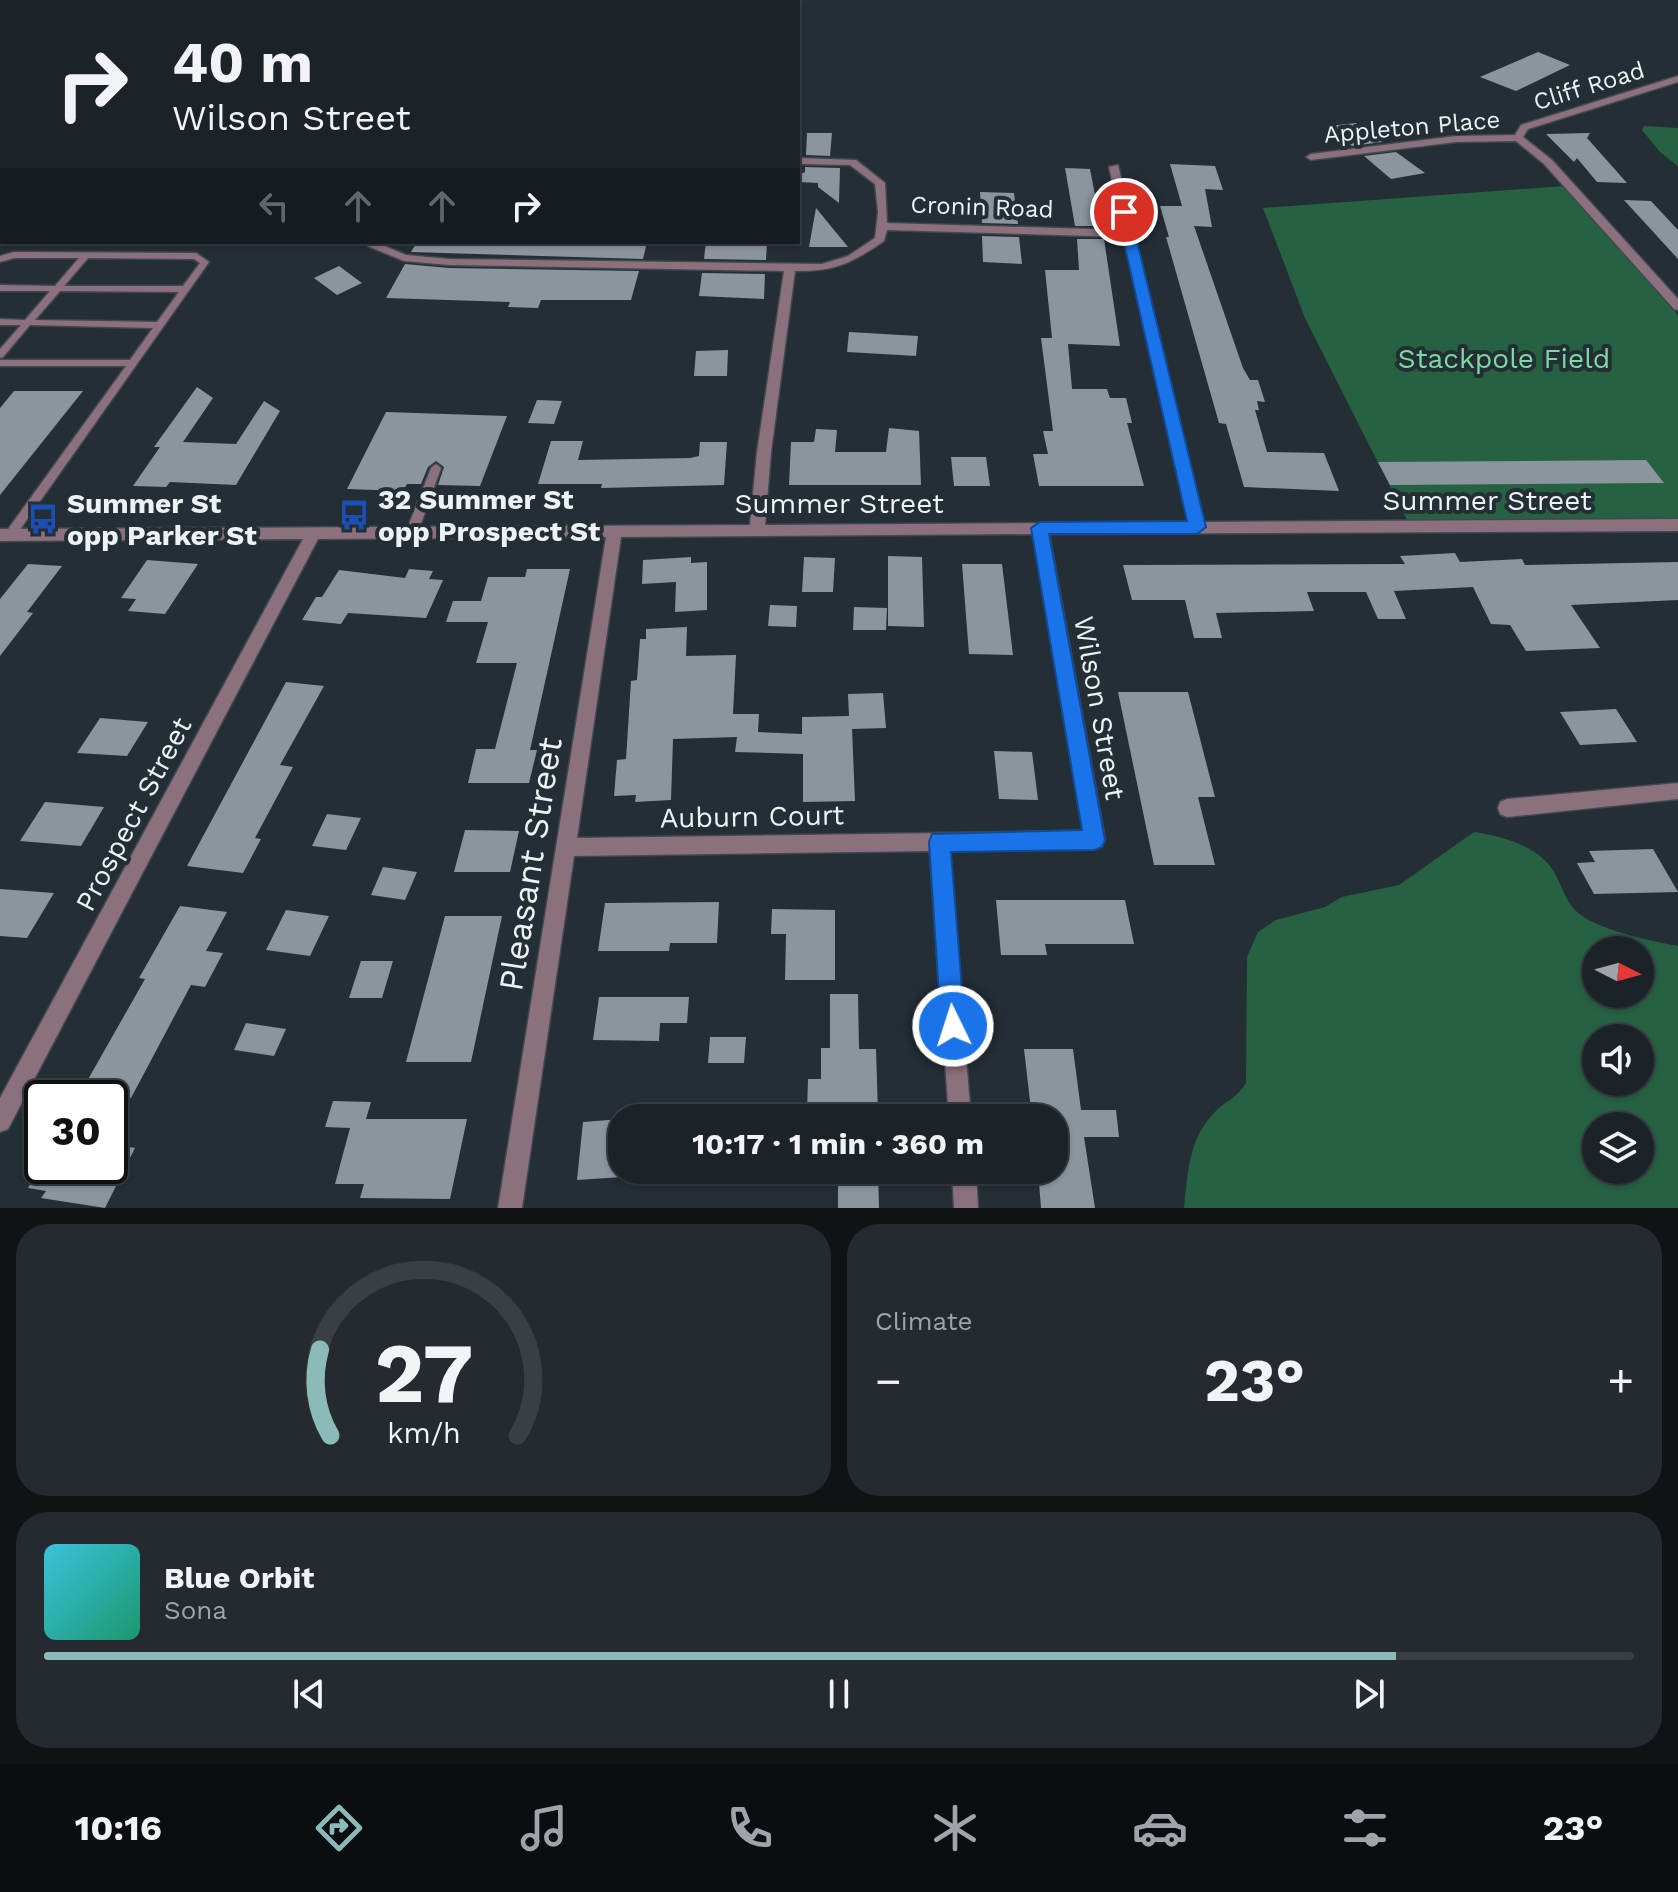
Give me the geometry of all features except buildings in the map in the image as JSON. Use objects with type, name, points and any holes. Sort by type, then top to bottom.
[{"type":"street","name":"Cliff Road","points":[[1518,138],[1524,127],[1678,79]]},
{"type":"street","name":"Appleton Place","points":[[1311,157],[1456,139],[1518,138]]},
{"type":"street","points":[[1518,138],[1548,162],[1678,306]]},
{"type":"street","points":[[374,244],[404,258],[449,262],[823,268],[852,258],[880,239],[880,183],[852,162],[800,161]]},
{"type":"street","points":[[1114,167],[1197,527]]},
{"type":"street","name":"Cronin Road","points":[[881,226],[1129,234]]},
{"type":"street","points":[[757,529],[764,452],[790,267]]},
{"type":"street","name":"Summer Street","points":[[3,536],[1678,525]]},
{"type":"street","name":"Wilson Street","points":[[939,842],[1095,840],[1040,528]]},
{"type":"street","name":"Pleasant Street","points":[[510,1208],[615,530]]},
{"type":"street","name":"Prospect Street","points":[[0,1121],[314,532]]},
{"type":"street","points":[[1507,808],[1678,791]]},
{"type":"street","points":[[939,842],[959,1104]]},
{"type":"street","name":"Auburn Court","points":[[565,847],[939,842]]},
{"type":"street","points":[[965,1184],[966,1208]]},
{"type":"lane","points":[[0,259],[14,255],[202,257],[205,262],[3,536]]},
{"type":"lane","points":[[0,355],[85,256]]},
{"type":"lane","points":[[0,288],[186,289]]},
{"type":"lane","points":[[0,322],[25,325],[161,325]]},
{"type":"lane","points":[[0,363],[133,363]]},
{"type":"lane","points":[[412,532],[436,468]]},
{"type":"green space","points":[[1644,126],[1678,128],[1678,166],[1660,152],[1642,130]]},
{"type":"green space","name":"Stackpole Field","points":[[1564,186],[1678,315],[1678,522],[1407,520],[1305,318],[1263,208]]},
{"type":"green space","points":[[1474,832],[1508,840],[1539,855],[1554,872],[1572,906],[1583,917],[1634,936],[1582,936],[1582,1008],[1654,1008],[1654,941],[1678,946],[1678,1208],[1184,1208],[1191,1158],[1199,1134],[1214,1113],[1246,1083],[1247,957],[1258,932],[1276,920],[1325,907],[1342,897],[1399,885]]},
{"type":"place","name":"32 Summer St opp Prospect St","points":[[354,515]]},
{"type":"place","name":"Summer St opp Parker St","points":[[43,519]]},
{"type":"route","points":[[953,1026],[939,842],[1095,840],[1040,528],[1197,527],[1124,212]]}]
